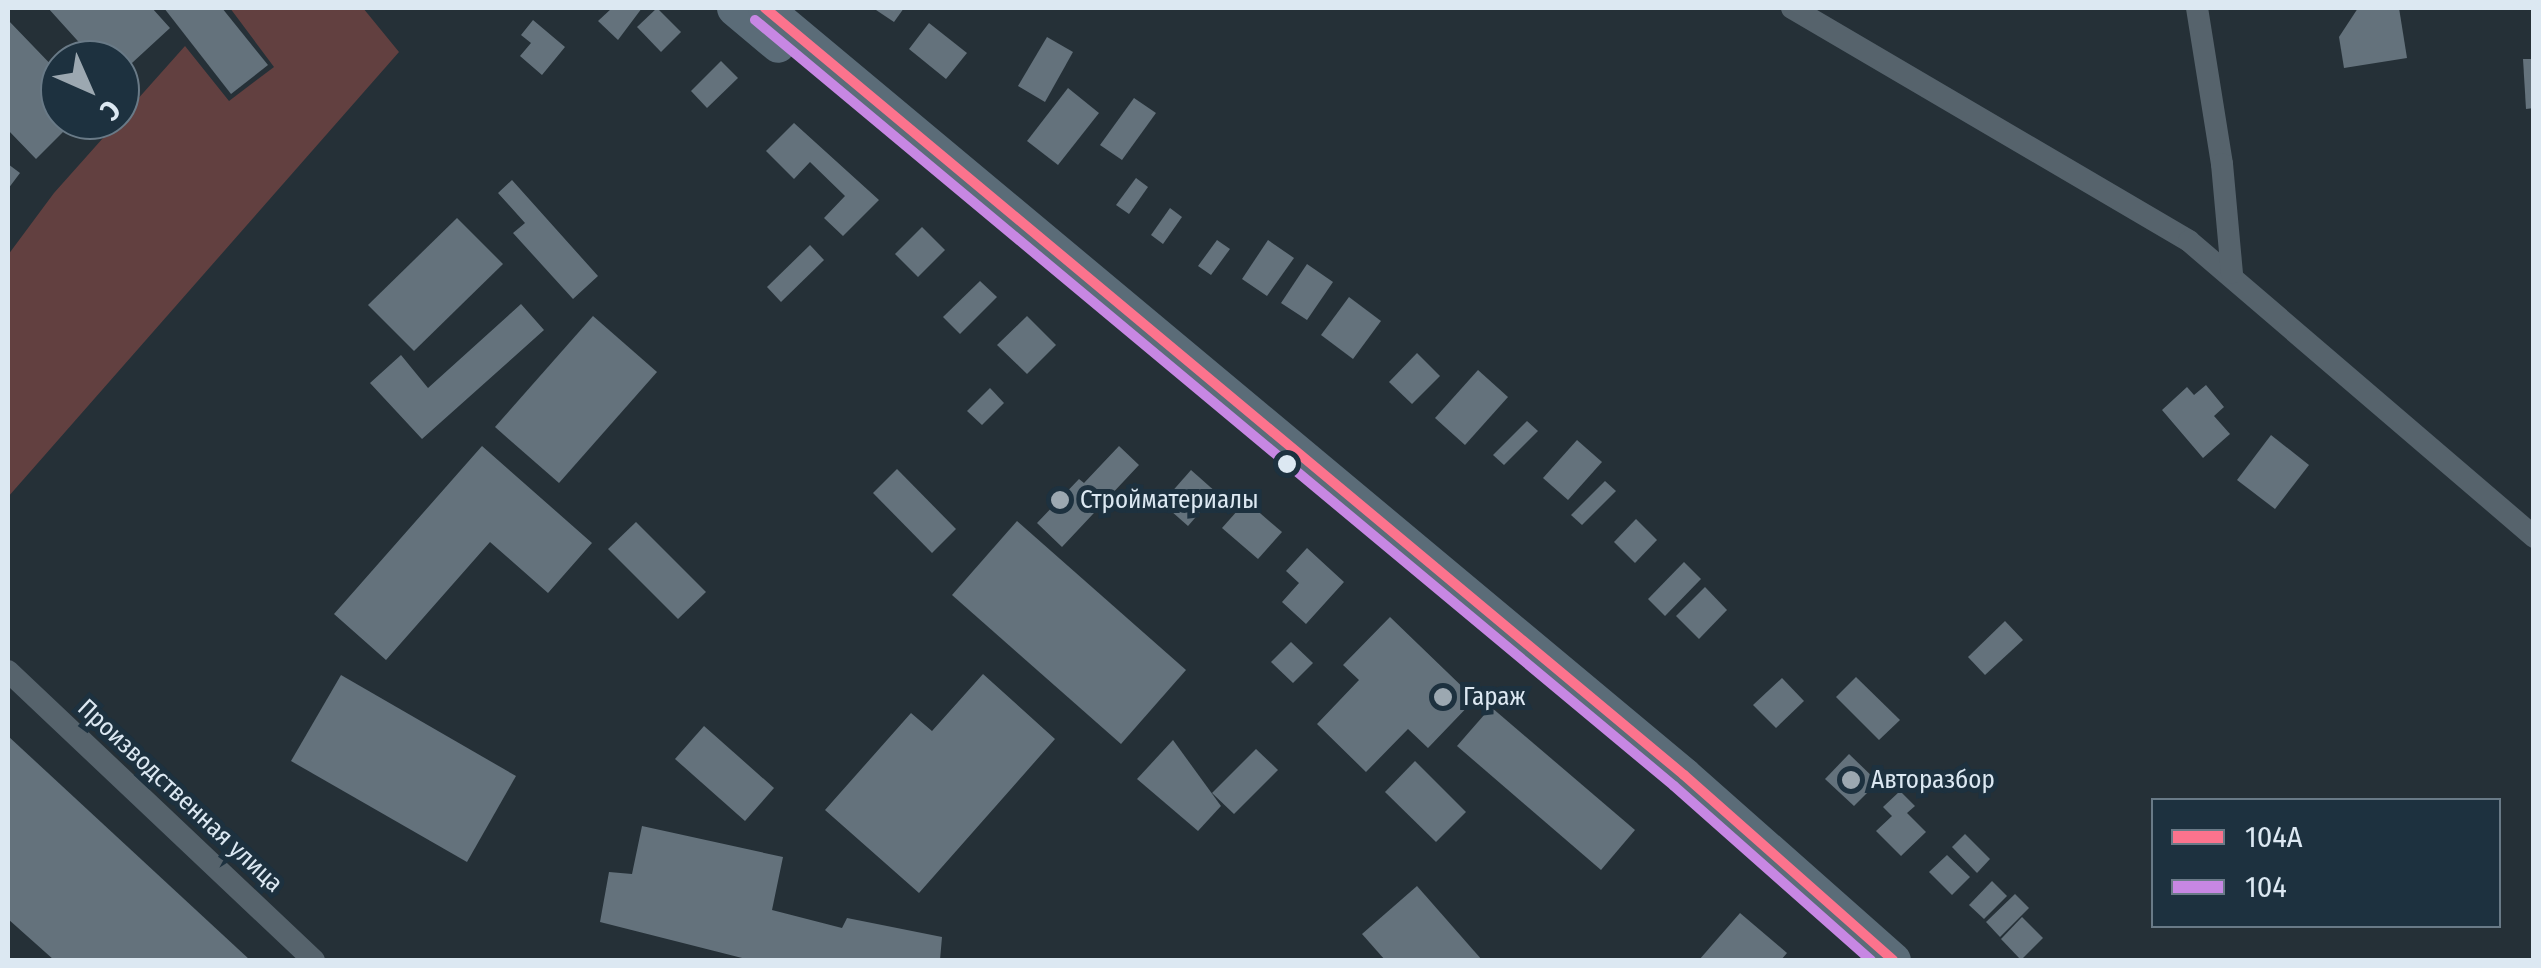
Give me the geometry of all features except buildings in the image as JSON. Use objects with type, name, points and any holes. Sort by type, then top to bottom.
[{"type":"main road","points":[[734,8],[1672,794],[1858,960]]},
{"type":"main road","points":[[766,8],[1684,775],[1893,960]]},
{"type":"street","points":[[1792,8],[1984,124],[2111,191],[2232,273],[2534,536]]},
{"type":"street","points":[[2197,8],[2222,164],[2232,273]]},
{"type":"street","name":"Производственная улица","points":[[8,671],[314,960]]},
{"type":"shaded area","points":[[230,8],[363,8],[399,52],[8,497],[8,255],[54,193],[101,140],[140,140],[140,96],[185,46],[229,101],[274,67]]},
{"type":"transit line","name":"104А","points":[[765,8],[1684,775],[1893,960]]},
{"type":"transit line","name":"104","points":[[755,20],[1674,786],[1871,960]]},
{"type":"place","name":"Стройматериалы","points":[[1060,500]]},
{"type":"place","name":"Гараж","points":[[1443,697]]},
{"type":"place","name":"Авторазбор","points":[[1851,780]]}]
